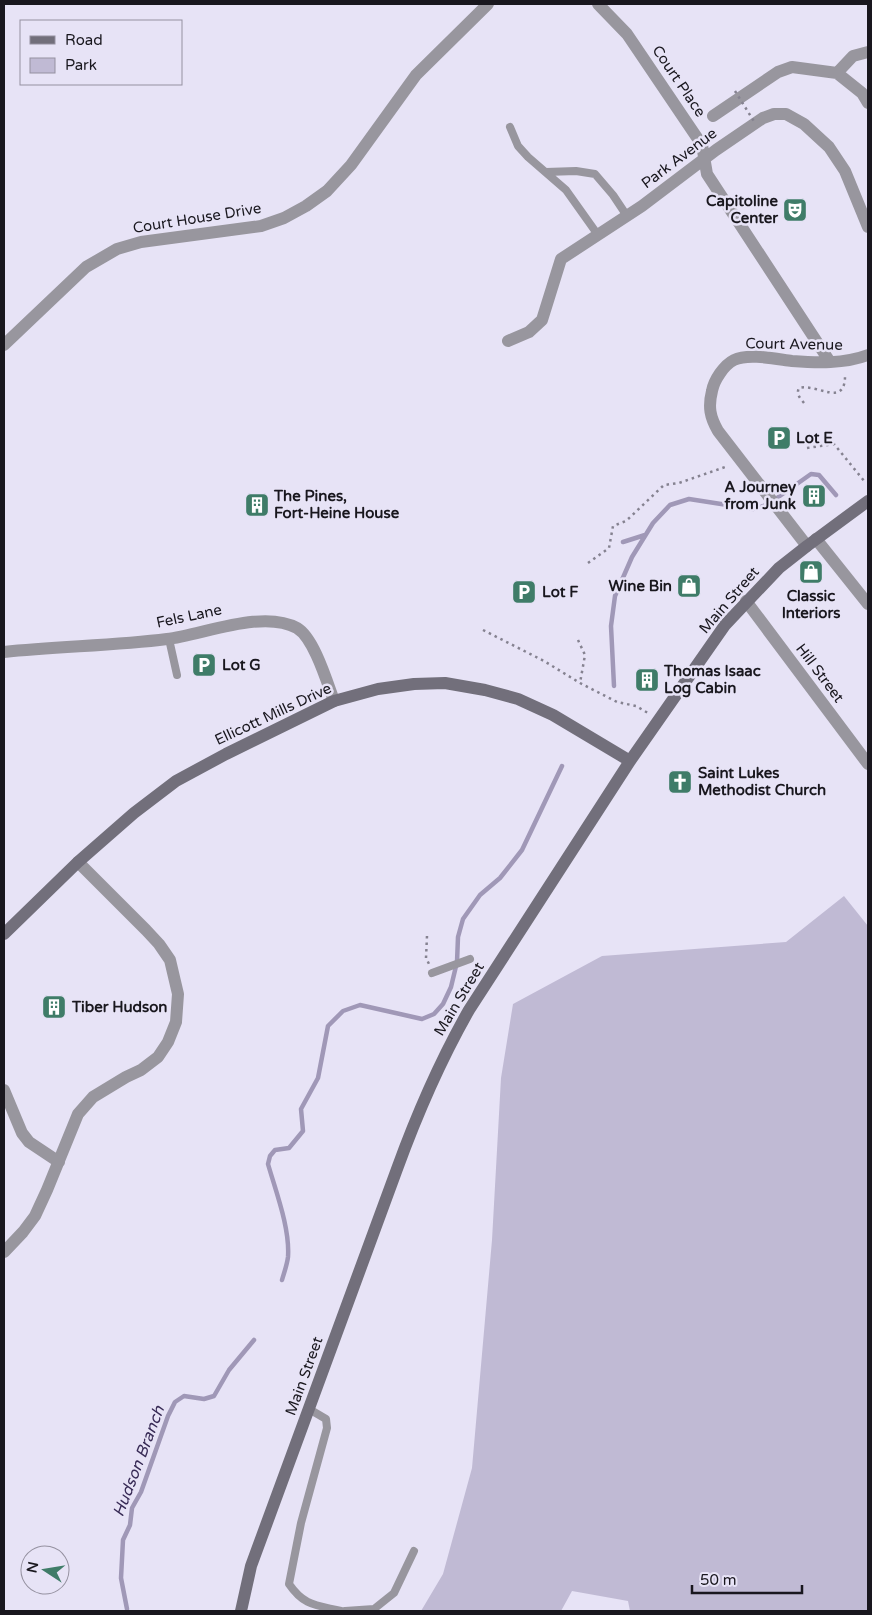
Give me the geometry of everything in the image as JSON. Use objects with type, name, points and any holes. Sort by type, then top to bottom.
[{"type":"main road","name":"Main Street","points":[[241,1611],[251,1566],[416,1116],[449,1045],[469,1010],[630,761],[725,625],[779,568],[811,542],[867,505]]},
{"type":"main road","name":"Ellicott Mills Drive","points":[[4,934],[78,862],[134,813],[176,781],[226,754],[334,701],[378,689],[445,682],[518,699],[553,715],[630,761]]},
{"type":"street","name":"Court House Drive","points":[[4,345],[86,266],[117,249],[141,242],[261,226],[284,218],[306,206],[326,191],[350,165],[416,75],[488,4]]},
{"type":"street","name":"Court Place","points":[[598,4],[627,34],[702,146],[707,174],[830,362]]},
{"type":"street","points":[[837,73],[853,56],[868,52]]},
{"type":"street","points":[[713,116],[778,72],[792,67],[837,73],[862,93],[868,103]]},
{"type":"street","name":"Park Avenue","points":[[508,341],[529,332],[542,320],[560,258],[627,216],[763,118],[774,114],[786,114],[804,124],[829,147],[845,171],[868,227]]},
{"type":"street","name":"Court Avenue","points":[[868,355],[855,360],[830,362],[759,357],[734,360],[727,365],[713,386],[709,409],[712,421],[718,431],[776,505],[868,604]]},
{"type":"street","name":"Hill Street","points":[[746,601],[868,764]]},
{"type":"street","name":"Fels Lane","points":[[4,652],[169,639],[235,624],[270,622],[287,624],[307,636],[334,701]]},
{"type":"street","points":[[4,1252],[35,1216],[78,1114],[93,1097],[141,1070],[158,1058],[168,1042],[176,1022],[179,1005],[178,994],[170,960],[160,944],[78,862]]},
{"type":"street","points":[[4,1090],[22,1133],[29,1142],[59,1162]]},
{"type":"lane","points":[[510,126],[518,146],[566,190],[598,234]]},
{"type":"lane","points":[[546,172],[576,171],[595,174],[613,195],[627,216]]},
{"type":"lane","points":[[169,639],[177,675]]},
{"type":"lane","points":[[432,973],[470,958]]},
{"type":"lane","points":[[309,1409],[326,1419],[326,1428],[301,1523],[289,1584],[297,1596],[310,1604],[341,1611]]},
{"type":"lane","points":[[345,1611],[374,1608],[394,1593],[414,1551]]},
{"type":"path","points":[[735,92],[756,123]]},
{"type":"path","points":[[804,403],[798,396],[800,388],[805,386],[833,393],[840,391],[844,387],[845,372]]},
{"type":"path","points":[[807,448],[834,444],[865,482]]},
{"type":"path","points":[[588,564],[608,548],[613,526],[626,521],[664,485],[679,483],[741,461]]},
{"type":"path","points":[[483,630],[544,661],[616,702],[636,706],[648,713]]},
{"type":"path","points":[[578,640],[584,655],[580,683]]},
{"type":"path","points":[[427,936],[426,958],[432,973]]},
{"type":"green space","points":[[844,896],[868,926],[868,1611],[630,1611],[628,1601],[572,1591],[561,1611],[421,1611],[443,1574],[472,1468],[492,1240],[501,1078],[513,1004],[602,956],[786,942]]},
{"type":"waterway","name":"Hudson Branch","points":[[614,686],[611,626],[615,596],[632,557],[653,523],[670,505],[689,499],[753,509],[767,505],[811,474],[819,475],[836,495]]},
{"type":"waterway","points":[[623,542],[645,535]]},
{"type":"waterway","name":"Hudson Branch","points":[[282,1280],[288,1257],[287,1234],[268,1164],[270,1156],[275,1150],[289,1148],[303,1131],[301,1109],[318,1078],[328,1026],[343,1011],[360,1005],[422,1019],[434,1014],[443,1004],[451,987],[457,962],[458,937],[463,919],[480,895],[500,878],[522,850],[562,766]]},
{"type":"waterway","name":"Hudson Branch","points":[[127,1609],[121,1578],[123,1540],[130,1525],[132,1508],[141,1492],[168,1416],[175,1402],[184,1396],[204,1399],[214,1396],[229,1370],[254,1340]]},
{"type":"place","name":"Capitoline Center","points":[[795,210]]},
{"type":"place","name":"Lot E","points":[[779,438]]},
{"type":"place","name":"A Journey from Junk","points":[[814,496]]},
{"type":"place","name":"The Pines, Fort-Heine House","points":[[257,505]]},
{"type":"place","name":"Classic Interiors","points":[[811,572]]},
{"type":"place","name":"Wine Bin","points":[[689,586]]},
{"type":"place","name":"Lot F","points":[[524,592]]},
{"type":"place","name":"Lot G","points":[[204,665]]},
{"type":"place","name":"Thomas Isaac Log Cabin","points":[[647,680]]},
{"type":"place","name":"Saint Lukes Methodist Church","points":[[680,782]]},
{"type":"place","name":"Tiber Hudson","points":[[54,1007]]}]
